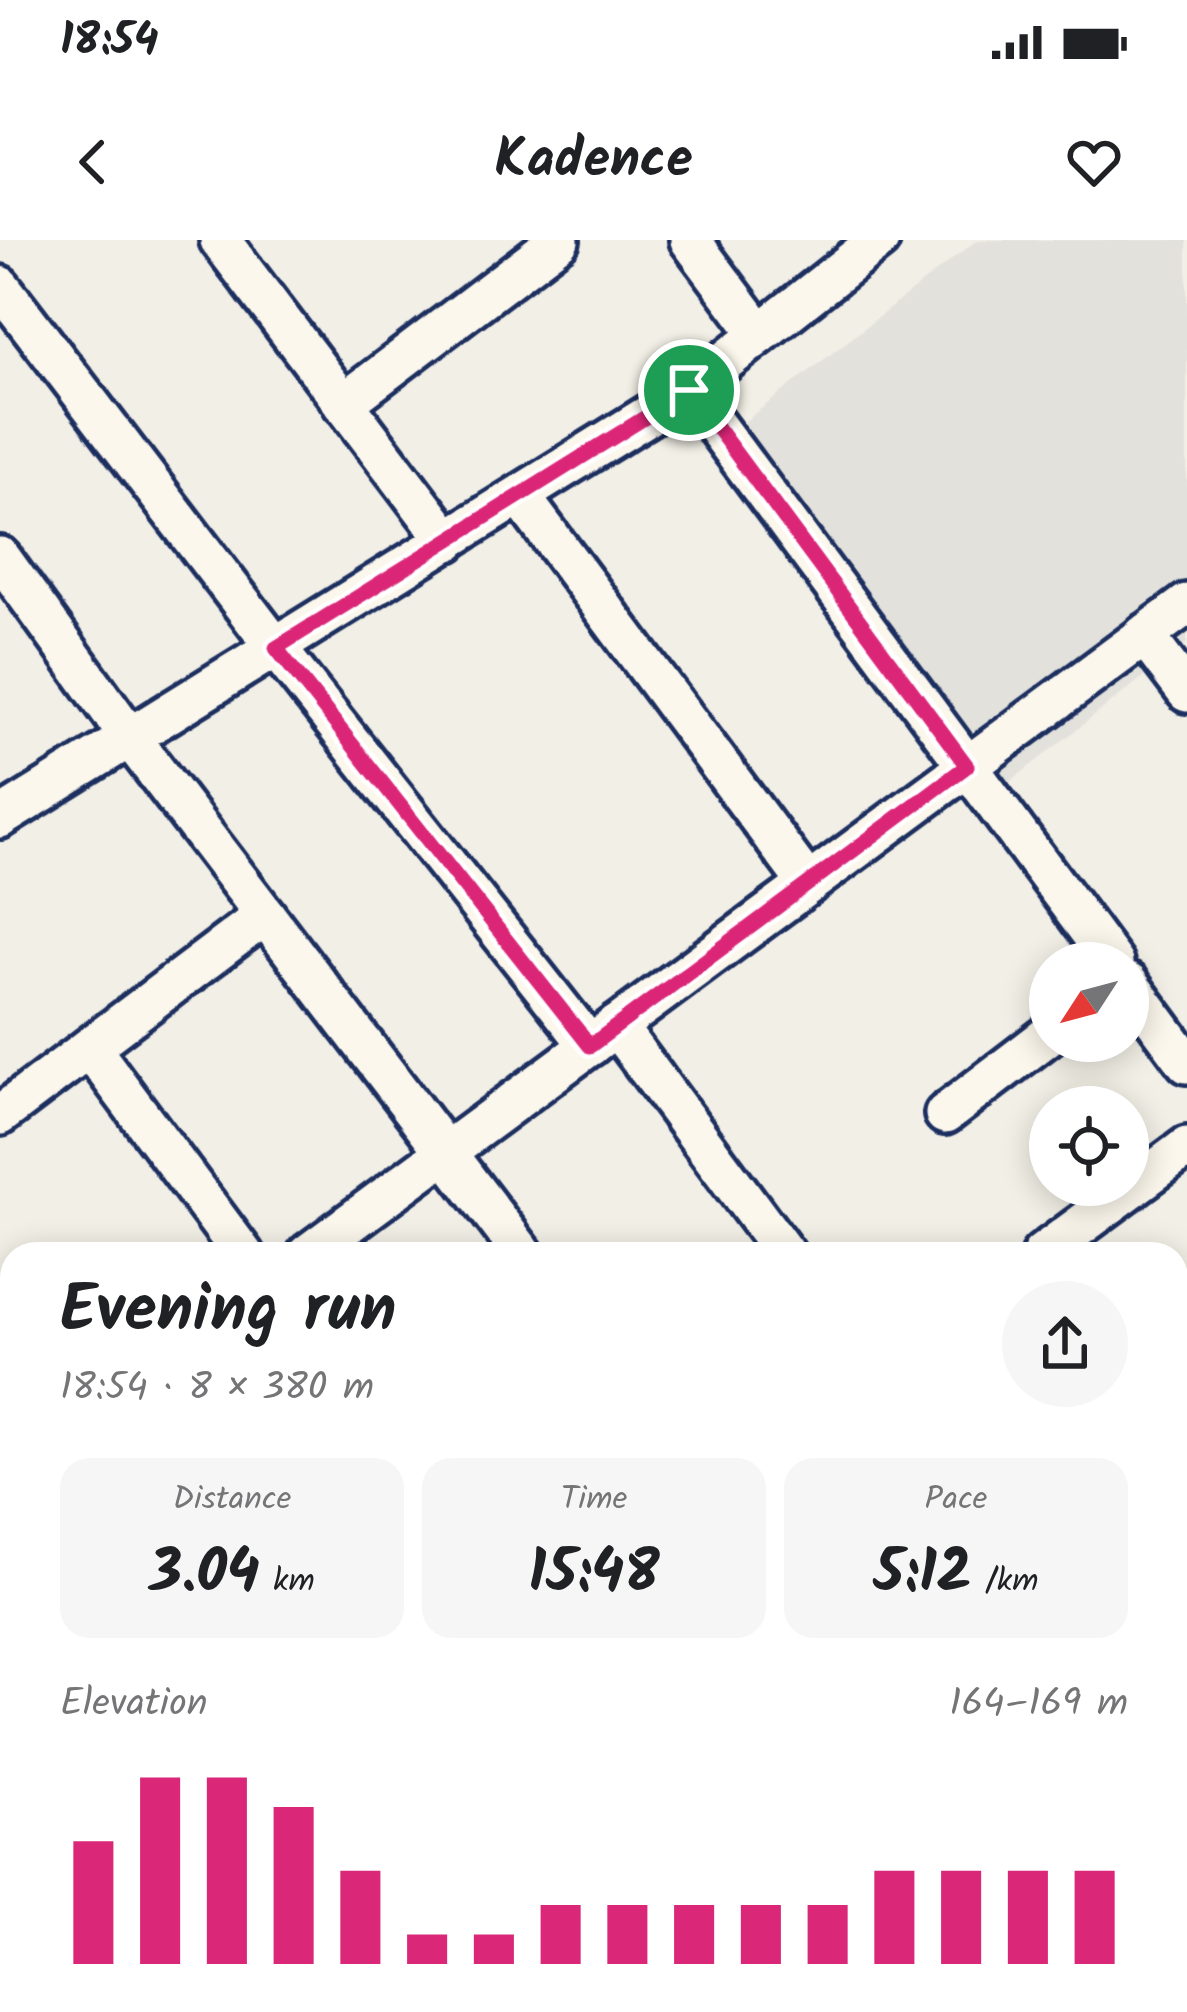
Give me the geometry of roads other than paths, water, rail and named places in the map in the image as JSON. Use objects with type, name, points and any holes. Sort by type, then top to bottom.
[{"type":"street","points":[[343,404],[559,240]]},
{"type":"street","points":[[690,240],[760,334]]},
{"type":"street","points":[[0,818],[689,390],[879,240]]},
{"type":"street","points":[[241,248],[343,404],[448,541]]},
{"type":"street","points":[[0,286],[276,648],[775,1242]]},
{"type":"street","points":[[689,390],[1097,942]]},
{"type":"street","points":[[520,496],[808,884]]},
{"type":"street","points":[[0,557],[131,739],[514,1242]]},
{"type":"street","points":[[324,1242],[1187,604]]},
{"type":"street","points":[[1144,635],[1187,692]]},
{"type":"street","points":[[0,1115],[265,915]]},
{"type":"street","points":[[1149,1011],[1187,1063]]},
{"type":"street","points":[[90,1048],[234,1242]]},
{"type":"street","points":[[945,1114],[1029,1050]]},
{"type":"street","points":[[1058,1242],[1187,1147]]}]
